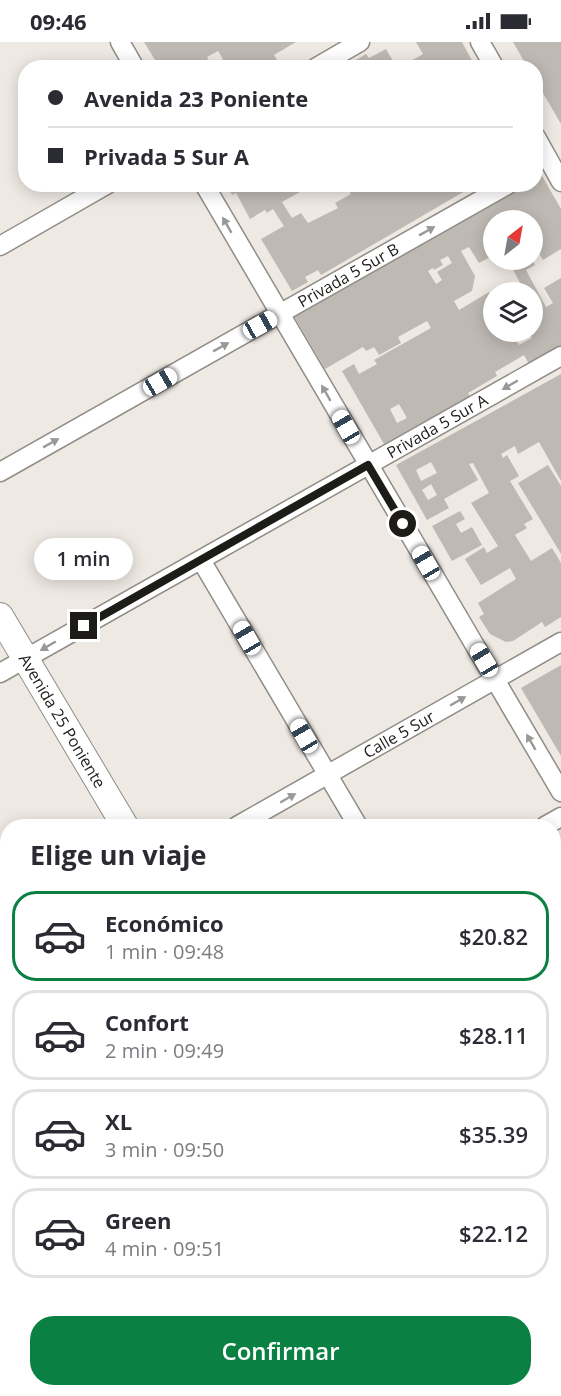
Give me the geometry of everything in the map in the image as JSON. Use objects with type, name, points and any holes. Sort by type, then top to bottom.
[{"type":"main road","name":"Avenida 25 Poniente","points":[[0,616],[121,819]]},
{"type":"street","points":[[120,42],[130,60]]},
{"type":"street","points":[[329,60],[360,42]]},
{"type":"street","points":[[480,42],[490,60]]},
{"type":"street","points":[[543,166],[561,182]]},
{"type":"street","points":[[0,246],[94,192]]},
{"type":"street","points":[[209,192],[561,792]]},
{"type":"street","name":"Privada 5 Sur B","points":[[0,472],[495,192]]},
{"type":"street","name":"Privada 5 Sur A","points":[[0,673],[561,356]]},
{"type":"street","points":[[201,560],[354,819]]},
{"type":"street","name":"Calle 5 Sur","points":[[249,819],[561,642]]},
{"type":"building","points":[[144,42],[296,42],[274,55],[277,60],[221,60],[223,59],[218,51],[207,57],[208,60],[155,60]]},
{"type":"building","points":[[416,42],[462,42],[472,60],[413,60],[423,54]]},
{"type":"building","points":[[513,42],[561,42],[561,124],[543,93],[543,60],[523,60]]},
{"type":"building","points":[[386,49],[392,60],[356,60],[366,54],[369,58]]},
{"type":"building","points":[[543,178],[561,209],[561,249],[543,260],[543,210],[483,210],[483,261],[479,263],[469,247],[461,251],[475,276],[472,291],[454,301],[459,310],[483,296],[483,342],[517,342],[519,345],[525,342],[543,342],[543,301],[546,307],[553,303],[544,288],[561,278],[561,346],[529,364],[524,355],[495,372],[497,376],[468,393],[470,396],[384,444],[342,371],[354,364],[359,374],[377,364],[374,360],[431,328],[427,321],[398,337],[401,343],[379,355],[374,347],[366,351],[363,347],[325,369],[294,316],[505,195],[506,197],[516,192],[543,192]],"holes":[[[448,256],[452,263],[437,272],[442,280],[436,284],[428,271],[443,265],[440,260]],[[399,404],[407,418],[397,423],[390,409]]]},
{"type":"building","points":[[230,192],[300,192],[282,202],[292,218],[301,213],[308,223],[338,208],[335,203],[351,194],[350,192],[463,192],[321,275],[318,270],[305,277],[308,282],[292,291],[261,239],[284,226],[273,209],[267,213],[265,210],[250,219],[236,193],[232,195]]},
{"type":"building","points":[[513,270],[526,270],[532,282],[520,282]]},
{"type":"building","points":[[561,374],[561,481],[539,442],[518,454],[515,446],[501,454],[503,458],[507,455],[519,476],[510,481],[533,519],[524,524],[527,528],[515,535],[531,561],[552,548],[561,563],[561,617],[545,627],[542,622],[513,641],[506,642],[490,634],[479,617],[484,614],[478,603],[516,579],[510,568],[481,585],[465,559],[484,547],[487,553],[498,546],[471,503],[489,493],[473,463],[469,464],[478,480],[444,499],[449,508],[427,520],[396,465]],"holes":[[[431,462],[437,473],[421,481],[416,470]],[[431,484],[437,495],[428,500],[422,490]]]},
{"type":"building","points":[[548,465],[561,486],[561,554],[518,483]]},
{"type":"building","points":[[460,511],[465,519],[456,524],[461,533],[472,527],[482,545],[452,561],[432,526]]},
{"type":"building","points":[[561,665],[561,756],[521,688]]},
{"type":"route","points":[[84,626],[368,465],[403,524]]}]
